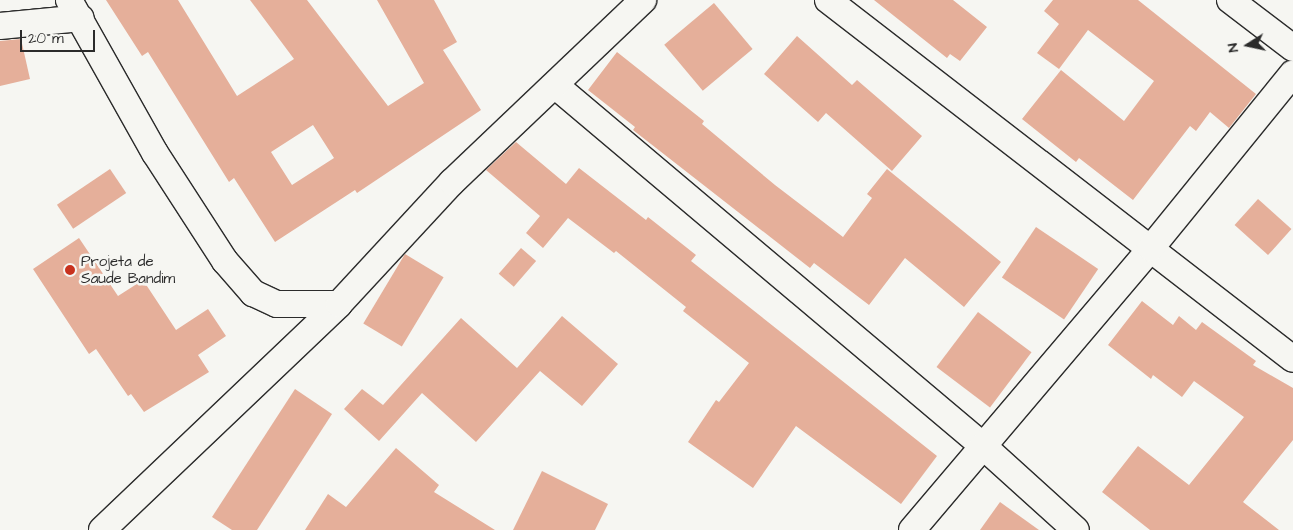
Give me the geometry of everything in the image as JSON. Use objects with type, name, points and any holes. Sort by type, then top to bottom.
[{"type":"street","points":[[102,530],[339,304],[452,182],[556,86],[643,0]]},
{"type":"street","points":[[828,0],[1293,359]]},
{"type":"street","points":[[1230,0],[1293,48]]},
{"type":"street","points":[[0,26],[75,9],[155,153],[225,261],[253,293],[277,304],[339,304]]},
{"type":"street","points":[[912,530],[1151,248],[1293,73]]},
{"type":"street","points":[[556,86],[983,446],[1076,530]]},
{"type":"building","points":[[106,0],[178,0],[237,96],[294,59],[250,0],[307,0],[388,106],[424,83],[377,0],[434,0],[457,42],[443,50],[481,110],[357,193],[355,190],[275,242],[234,178],[229,182],[148,52],[142,56]],"holes":[[[313,125],[334,158],[292,185],[271,152]]]},
{"type":"building","points":[[874,0],[953,0],[987,27],[960,61],[950,54],[947,58]]},
{"type":"building","points":[[1053,0],[1138,0],[1256,94],[1229,128],[1210,112],[1196,131],[1190,126],[1133,200],[1079,158],[1076,162],[1022,119],[1061,70],[1124,121],[1154,81],[1088,30],[1059,69],[1037,53],[1059,24],[1044,11]]},
{"type":"building","points":[[714,3],[753,49],[703,91],[664,45]]},
{"type":"building","points":[[797,36],[852,85],[857,80],[922,136],[892,171],[826,113],[818,122],[764,74]]},
{"type":"building","points":[[21,39],[30,79],[0,86],[0,41]]},
{"type":"building","points":[[617,52],[704,121],[702,124],[775,185],[843,237],[872,198],[867,194],[887,169],[1001,262],[964,307],[905,258],[869,305],[814,263],[810,268],[633,130],[635,127],[588,90]]},
{"type":"building","points":[[516,142],[566,184],[579,168],[646,220],[648,217],[696,255],[691,261],[937,456],[901,504],[796,426],[753,488],[688,442],[716,400],[719,402],[749,363],[683,311],[686,307],[616,251],[614,253],[568,218],[543,248],[526,233],[540,216],[486,170]]},
{"type":"building","points":[[110,169],[126,193],[73,229],[57,205]]},
{"type":"building","points":[[1258,199],[1291,229],[1268,255],[1235,225]]},
{"type":"building","points":[[1036,227],[1098,269],[1064,320],[1002,278]]},
{"type":"building","points":[[79,238],[118,296],[143,280],[176,330],[208,309],[226,336],[198,355],[209,372],[144,412],[131,394],[128,396],[96,349],[89,354],[33,269]]},
{"type":"building","points":[[521,248],[536,261],[514,287],[499,274]]},
{"type":"building","points":[[405,254],[444,277],[402,347],[363,323]]},
{"type":"building","points":[[1142,301],[1173,325],[1179,316],[1196,330],[1202,322],[1256,361],[1253,365],[1293,388],[1293,440],[1243,502],[1279,530],[1150,530],[1102,492],[1138,446],[1189,485],[1244,417],[1194,381],[1182,397],[1153,375],[1151,379],[1108,345]]},
{"type":"building","points":[[978,312],[1032,352],[990,407],[936,367]]},
{"type":"building","points":[[562,316],[618,364],[582,406],[540,371],[476,442],[422,393],[379,441],[344,409],[362,389],[383,405],[461,318],[517,368]]},
{"type":"building","points":[[295,389],[332,414],[257,530],[232,530],[212,517]]},
{"type":"building","points":[[396,448],[439,485],[434,492],[495,530],[305,530],[328,494],[346,507]]},
{"type":"building","points":[[542,471],[608,504],[595,530],[513,530]]},
{"type":"building","points":[[1000,502],[1039,530],[980,530]]},
{"type":"place","name":"Projeta de Saude Bandim","points":[[70,270]]}]
